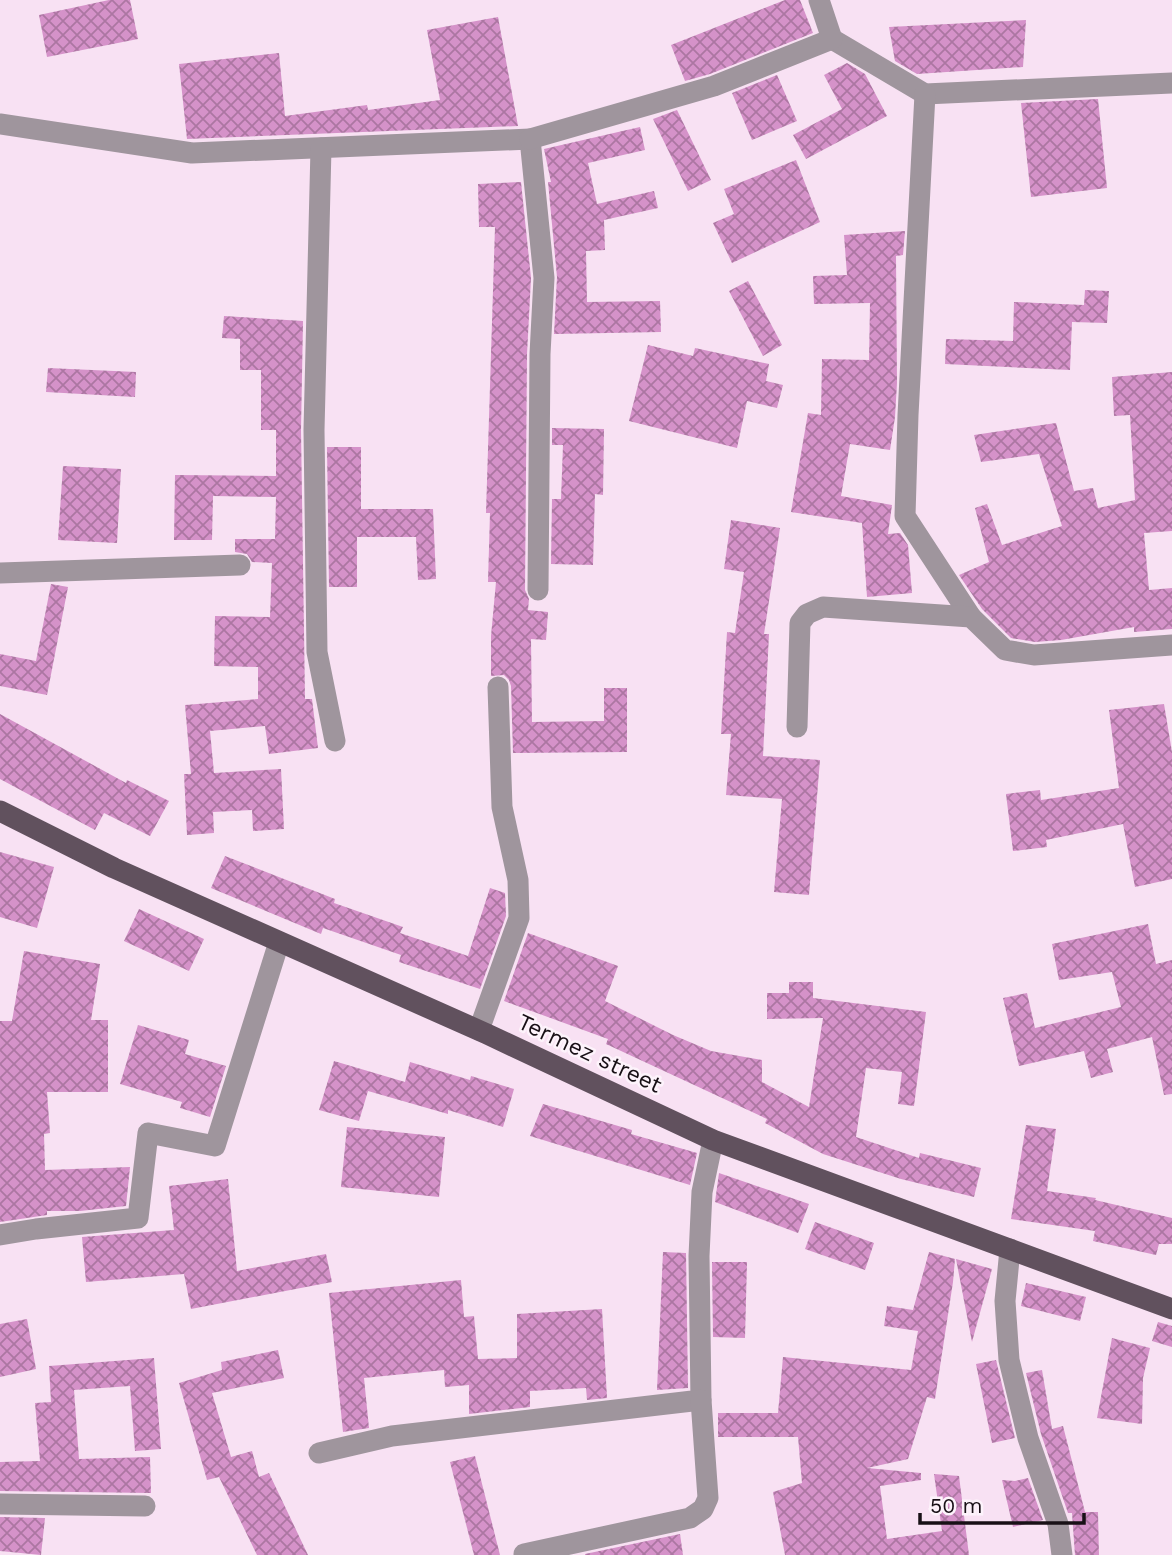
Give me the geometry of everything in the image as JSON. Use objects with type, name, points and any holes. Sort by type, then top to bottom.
[{"type":"main road","name":"Termez street","points":[[0,811],[114,868],[479,1030],[713,1140],[1172,1309]]},
{"type":"street","points":[[819,0],[832,38],[925,94],[1172,83]]},
{"type":"street","points":[[0,124],[192,153],[530,139],[714,86],[832,38]]},
{"type":"street","points":[[925,94],[905,516],[971,617],[1005,650],[1034,655],[1172,645]]},
{"type":"street","points":[[530,139],[544,278],[540,354],[538,590]]},
{"type":"street","points":[[321,148],[314,430],[317,652],[335,741]]},
{"type":"street","points":[[0,573],[240,565]]},
{"type":"street","points":[[797,727],[800,622],[807,614],[823,607],[971,617]]},
{"type":"street","points":[[479,1030],[519,918],[518,880],[502,807],[498,687]]},
{"type":"street","points":[[0,1235],[138,1218],[148,1133],[215,1146],[279,942]]},
{"type":"street","points":[[524,1554],[604,1546],[690,1518],[703,1509],[708,1498],[702,1399],[702,1192],[713,1140]]},
{"type":"street","points":[[1010,1250],[1005,1301],[1009,1360],[1028,1438],[1058,1524],[1062,1555]]},
{"type":"street","points":[[319,1453],[392,1436],[702,1399]]},
{"type":"street","points":[[0,1504],[145,1506]]},
{"type":"building","points":[[109,0],[130,0],[138,39],[47,57],[39,15]]},
{"type":"building","points":[[785,0],[800,0],[813,33],[710,74],[685,81],[671,45]]},
{"type":"building","points":[[498,17],[518,126],[187,139],[179,64],[279,53],[285,116],[367,105],[368,110],[440,100],[427,30]]},
{"type":"building","points":[[1026,20],[1023,67],[917,74],[895,61],[889,27]]},
{"type":"building","points":[[847,63],[865,74],[887,116],[806,159],[793,135],[842,109],[824,75]]},
{"type":"building","points":[[777,75],[797,121],[752,140],[732,93]]},
{"type":"building","points":[[1098,99],[1107,188],[1031,197],[1021,103]]},
{"type":"building","points":[[677,110],[711,180],[688,191],[653,119]]},
{"type":"building","points":[[640,127],[645,150],[588,163],[597,204],[654,191],[658,208],[604,220],[605,250],[586,251],[587,302],[660,301],[661,332],[554,334],[557,277],[548,182],[551,182],[544,149]]},
{"type":"building","points":[[796,160],[820,222],[732,263],[713,223],[734,214],[724,189]]},
{"type":"building","points":[[521,182],[531,278],[527,354],[525,590],[529,599],[528,610],[548,612],[546,640],[531,639],[532,722],[604,721],[604,688],[627,688],[627,752],[513,753],[511,686],[504,675],[491,676],[491,636],[496,582],[488,582],[490,513],[486,513],[495,227],[479,227],[478,184]]},
{"type":"building","points":[[905,231],[903,255],[896,256],[897,383],[890,450],[850,444],[841,496],[892,505],[888,534],[900,533],[908,545],[912,593],[867,597],[862,523],[791,512],[808,413],[821,415],[822,359],[869,360],[870,303],[814,304],[813,276],[847,275],[844,235]]},
{"type":"building","points":[[748,281],[782,345],[763,356],[729,291]]},
{"type":"building","points":[[1085,290],[1109,291],[1107,323],[1072,322],[1070,370],[945,364],[946,339],[1013,341],[1014,302],[1084,305]]},
{"type":"building","points":[[224,316],[303,321],[301,430],[305,699],[312,699],[318,748],[269,754],[265,726],[210,731],[214,773],[281,769],[284,829],[253,831],[252,810],[213,812],[214,833],[187,835],[184,774],[191,774],[185,705],[258,699],[258,667],[214,666],[215,616],[270,617],[272,563],[252,562],[247,554],[235,552],[235,539],[275,539],[276,497],[213,496],[212,540],[174,540],[175,475],[276,476],[276,430],[261,430],[261,370],[240,370],[240,339],[222,338]]},
{"type":"building","points":[[648,345],[693,356],[695,348],[769,364],[766,381],[783,385],[777,408],[747,401],[737,448],[629,421]]},
{"type":"building","points":[[48,368],[136,372],[135,397],[46,392]]},
{"type":"building","points":[[1172,372],[1172,531],[1144,533],[1149,590],[1172,588],[1172,629],[1134,632],[1134,627],[1035,642],[1011,638],[982,609],[959,575],[989,562],[975,508],[987,504],[1002,545],[1062,526],[1039,454],[981,462],[974,435],[1056,423],[1074,491],[1093,488],[1098,508],[1135,500],[1130,415],[1114,416],[1112,377]]},
{"type":"building","points":[[552,428],[604,429],[603,495],[595,494],[593,565],[551,564],[552,499],[561,499],[563,445],[552,445]]},
{"type":"building","points":[[327,447],[361,447],[361,509],[433,509],[436,579],[418,580],[416,537],[357,537],[357,587],[329,587]]},
{"type":"building","points":[[63,466],[121,469],[117,543],[58,540]]},
{"type":"building","points":[[731,520],[780,528],[764,634],[769,634],[763,756],[820,760],[809,895],[774,892],[782,799],[726,795],[731,734],[721,734],[727,632],[735,633],[744,572],[724,569]]},
{"type":"building","points":[[51,584],[68,587],[47,695],[0,686],[0,654],[36,661]]},
{"type":"building","points":[[1164,704],[1172,752],[1172,879],[1135,887],[1123,824],[1046,840],[1047,847],[1013,851],[1006,794],[1040,790],[1041,800],[1119,788],[1109,710]]},
{"type":"building","points":[[0,714],[126,783],[127,780],[169,801],[150,836],[104,813],[95,830],[0,779]]},
{"type":"building","points":[[0,852],[54,867],[37,928],[0,917]]},
{"type":"building","points":[[225,856],[335,899],[334,903],[403,927],[400,933],[468,956],[490,888],[505,893],[506,916],[480,989],[399,962],[401,955],[323,928],[321,934],[211,888]]},
{"type":"building","points":[[139,909],[204,939],[189,971],[124,941]]},
{"type":"building","points":[[1148,924],[1156,964],[1172,960],[1172,1094],[1164,1095],[1152,1037],[1107,1049],[1113,1072],[1091,1078],[1084,1051],[1019,1066],[1003,998],[1027,993],[1035,1028],[1121,1007],[1112,972],[1059,980],[1052,944]]},
{"type":"building","points":[[528,933],[618,966],[605,1001],[711,1051],[762,1060],[762,1082],[809,1107],[823,1018],[767,1019],[767,993],[789,993],[789,982],[813,982],[813,998],[926,1012],[914,1106],[898,1104],[902,1072],[866,1068],[856,1137],[919,1158],[920,1153],[981,1168],[974,1197],[901,1179],[823,1154],[765,1123],[767,1119],[606,1044],[608,1039],[504,1001]]},
{"type":"building","points":[[24,951],[100,964],[91,1020],[108,1020],[108,1092],[47,1092],[50,1133],[44,1134],[45,1170],[130,1167],[126,1206],[47,1211],[47,1215],[0,1222],[0,1021],[12,1021]]},
{"type":"building","points":[[138,1025],[189,1040],[185,1054],[226,1066],[210,1117],[180,1108],[182,1102],[120,1084]]},
{"type":"building","points":[[334,1061],[405,1082],[410,1062],[470,1080],[471,1076],[514,1089],[503,1127],[448,1110],[448,1114],[368,1091],[359,1121],[319,1110]]},
{"type":"building","points":[[543,1104],[632,1130],[631,1134],[697,1153],[690,1185],[530,1136]]},
{"type":"building","points":[[1026,1125],[1056,1129],[1047,1191],[1096,1198],[1095,1200],[1172,1218],[1172,1244],[1159,1244],[1156,1255],[1093,1241],[1095,1231],[1011,1219]]},
{"type":"building","points":[[347,1127],[445,1137],[439,1197],[341,1187]]},
{"type":"building","points":[[719,1173],[809,1204],[798,1233],[715,1202]]},
{"type":"building","points":[[228,1179],[237,1271],[326,1254],[332,1282],[191,1309],[184,1274],[86,1282],[82,1237],[174,1230],[169,1186]]},
{"type":"building","points":[[815,1222],[874,1243],[865,1270],[805,1249]]},
{"type":"building","points":[[663,1252],[686,1253],[688,1388],[657,1390]]},
{"type":"building","points":[[929,1252],[955,1259],[935,1399],[927,1397],[908,1459],[867,1468],[921,1473],[921,1480],[880,1486],[887,1539],[942,1531],[934,1474],[959,1476],[969,1555],[785,1555],[773,1492],[802,1483],[798,1437],[718,1437],[718,1413],[778,1413],[783,1357],[911,1370],[918,1331],[884,1326],[887,1306],[913,1310]]},
{"type":"building","points":[[956,1259],[992,1269],[972,1342]]},
{"type":"building","points":[[712,1262],[747,1262],[745,1338],[713,1337]]},
{"type":"building","points":[[461,1280],[464,1317],[474,1316],[478,1359],[517,1358],[517,1314],[602,1309],[607,1398],[587,1400],[586,1388],[530,1391],[530,1407],[469,1414],[469,1385],[445,1387],[444,1370],[364,1378],[369,1428],[343,1432],[329,1293]]},
{"type":"building","points":[[1026,1283],[1086,1297],[1080,1321],[1021,1306]]},
{"type":"building","points":[[27,1319],[36,1369],[0,1377],[0,1324]]},
{"type":"building","points":[[1158,1322],[1172,1326],[1172,1347],[1152,1341]]},
{"type":"building","points":[[1112,1338],[1150,1348],[1143,1378],[1142,1424],[1097,1418]]},
{"type":"building","points":[[278,1350],[284,1378],[212,1393],[231,1457],[252,1451],[259,1477],[269,1473],[308,1555],[257,1555],[219,1477],[207,1480],[179,1383],[222,1370],[221,1362]]},
{"type":"building","points":[[154,1358],[161,1449],[135,1451],[130,1386],[74,1390],[79,1459],[150,1457],[151,1493],[0,1491],[0,1462],[40,1461],[35,1403],[51,1402],[49,1366]]},
{"type":"building","points":[[996,1360],[1015,1438],[992,1443],[976,1364]]},
{"type":"building","points":[[1042,1370],[1052,1429],[1063,1426],[1085,1512],[1098,1512],[1099,1555],[1075,1555],[1072,1513],[1068,1513],[1041,1434],[1026,1373]]},
{"type":"building","points":[[475,1456],[500,1555],[474,1555],[450,1462]]},
{"type":"building","points":[[1028,1478],[1043,1520],[1013,1527],[1002,1480]]},
{"type":"building","points":[[0,1517],[45,1518],[41,1555],[0,1551]]},
{"type":"building","points":[[680,1534],[683,1555],[585,1555],[585,1554]]}]
